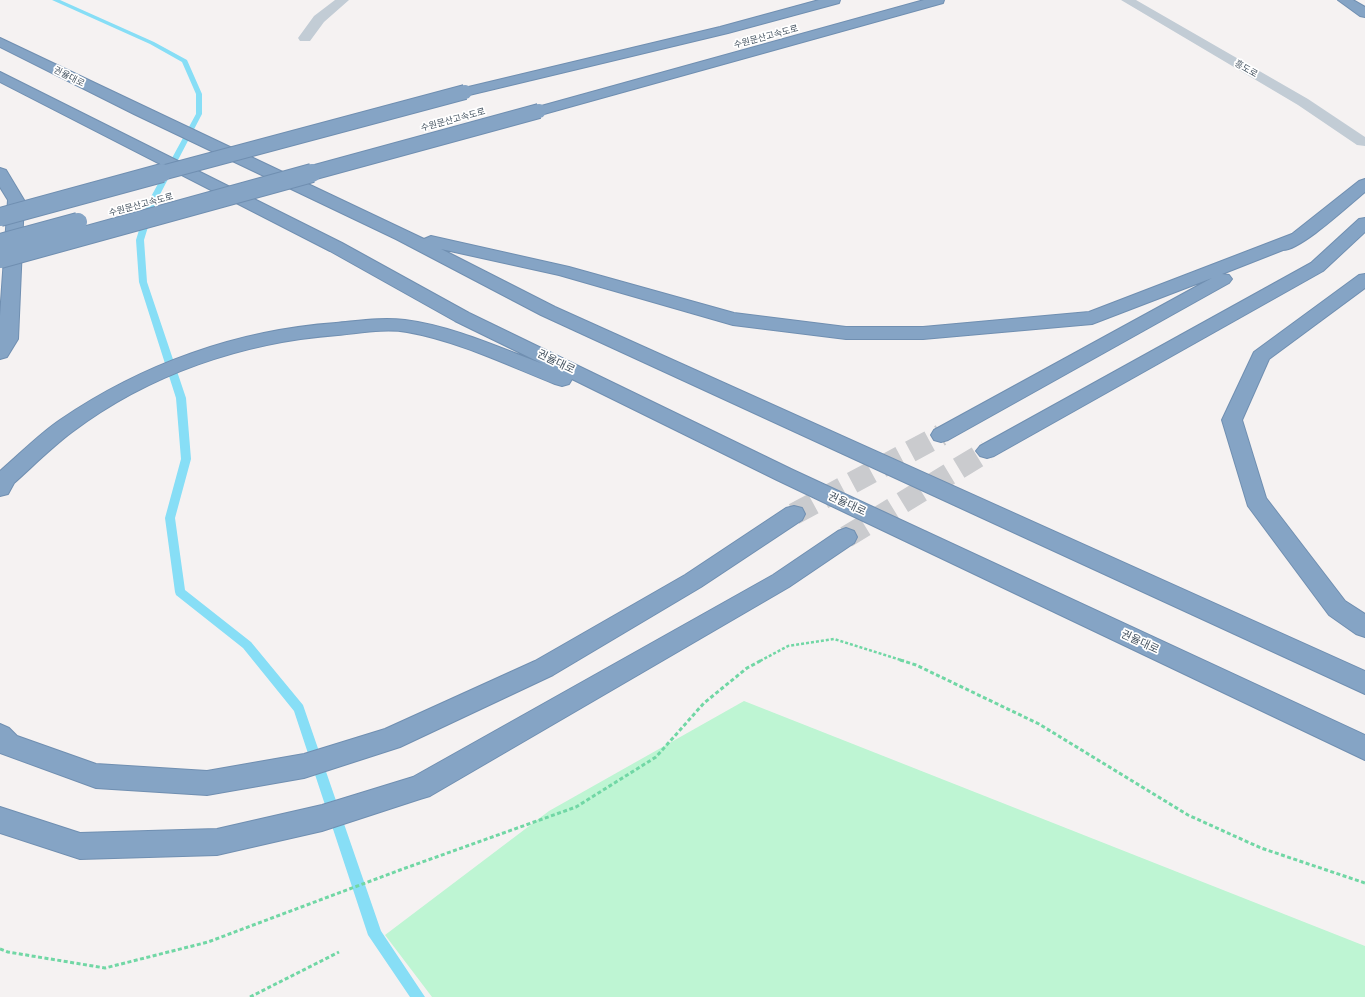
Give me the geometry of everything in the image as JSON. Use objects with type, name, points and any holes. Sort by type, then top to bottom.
[{"type":"highway","name":"수원문산고속도로","points":[[0,217],[465,92],[715,32],[834,0]]},
{"type":"highway","name":"수원문산고속도로","points":[[582,85],[907,0]]},
{"type":"highway","points":[[0,259],[534,105],[938,0]]},
{"type":"highway","points":[[1344,0],[1365,13]]},
{"type":"highway","name":"권율대로","points":[[0,42],[138,111],[402,235]]},
{"type":"highway","name":"권율대로","points":[[0,76],[336,247],[462,317],[719,441],[800,482],[1365,748]]},
{"type":"highway","name":"수원문산고속도로","points":[[0,243],[534,105]]},
{"type":"highway","points":[[0,172],[16,200],[8,338],[0,353]]},
{"type":"highway","points":[[941,435],[1298,238],[1365,184]]},
{"type":"highway","points":[[987,451],[1317,267],[1365,223]]},
{"type":"highway","points":[[402,235],[563,271],[733,319],[846,333],[916,333],[1092,318],[1298,238]]},
{"type":"highway","points":[[402,235],[548,311],[1365,683]]},
{"type":"highway","points":[[1365,279],[1261,356],[1232,420],[1256,500],[1337,608],[1365,627]]},
{"type":"highway","points":[[0,488],[6,478],[66,427],[119,392],[203,354],[280,334],[318,329],[405,326],[453,337],[719,441]]},
{"type":"highway","points":[[0,736],[8,744],[96,776],[207,783],[304,766],[391,739],[544,668],[693,581],[794,514]]},
{"type":"highway","points":[[0,820],[80,846],[217,842],[322,818],[420,787],[781,581],[846,537]]},
{"type":"street","points":[[305,38],[319,19],[343,0]]},
{"type":"street","name":"흥도로","points":[[1127,0],[1303,102],[1362,142]]},
{"type":"path","points":[[0,949],[8,952],[104,968],[208,942],[400,870],[576,807],[656,757],[704,703],[747,668],[788,646],[834,639],[916,665],[1039,724],[1188,815],[1261,848],[1365,883]]},
{"type":"path","points":[[250,997],[339,952]]},
{"type":"green space","points":[[744,701],[1365,946],[1365,997],[432,997],[385,935],[549,811]]},
{"type":"waterway","points":[[55,0],[152,43],[185,61],[199,94],[199,114],[151,204],[140,240],[143,282],[181,398],[186,459],[170,518],[180,592],[247,645],[299,709],[375,935],[418,997]]},
{"type":"tunnel","points":[[794,514],[941,435]]},
{"type":"tunnel","points":[[846,537],[987,451]]}]
